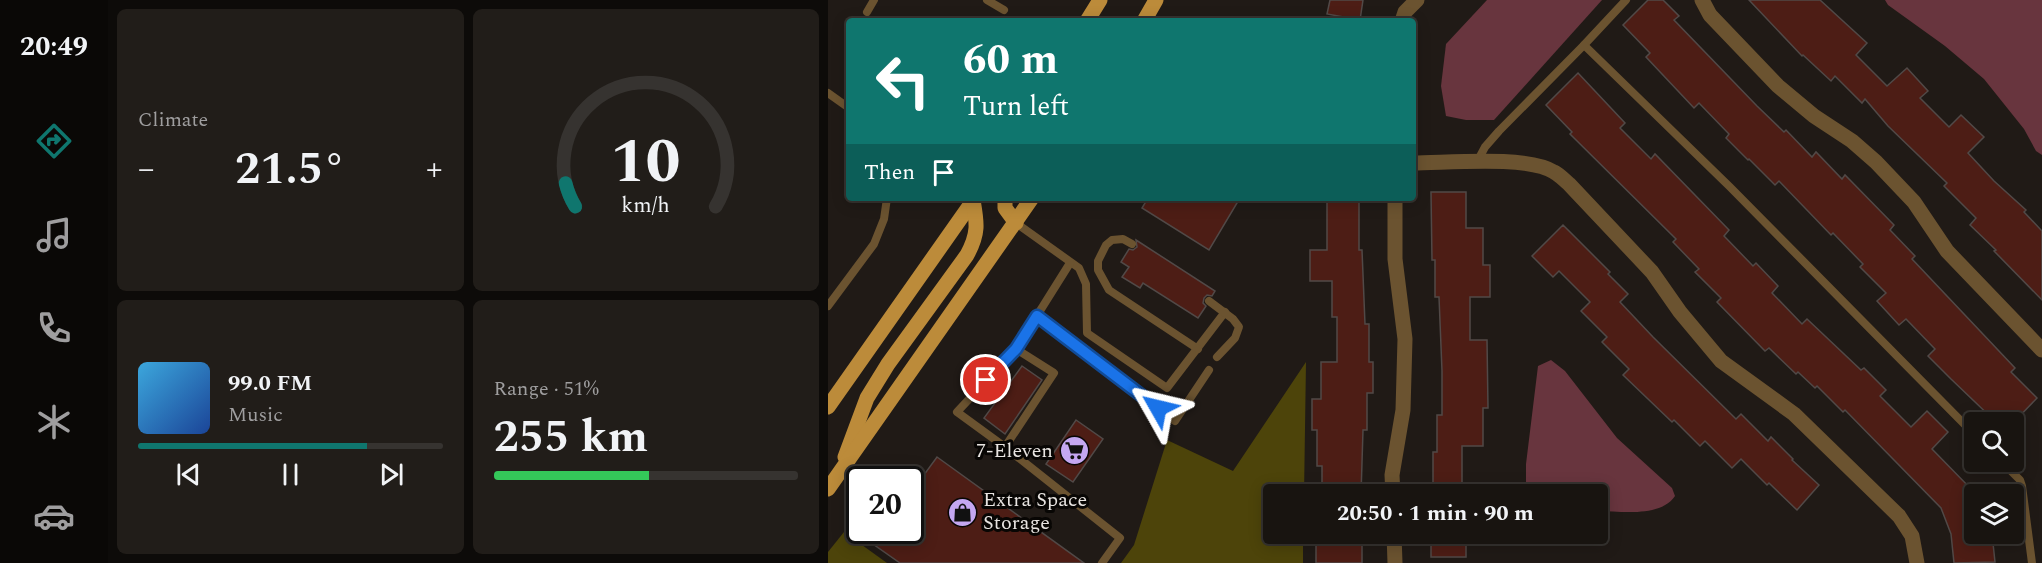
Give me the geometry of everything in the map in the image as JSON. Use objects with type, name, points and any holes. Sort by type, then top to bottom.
[{"type":"main road","points":[[1089,18],[1100,0]]},
{"type":"main road","points":[[1146,18],[1156,0]]},
{"type":"main road","points":[[828,406],[972,201]]},
{"type":"main road","points":[[839,474],[867,398],[888,364],[967,255],[975,240],[978,225],[973,201]]},
{"type":"main road","points":[[1005,201],[1005,208],[1016,224]]},
{"type":"main road","points":[[828,489],[1030,201]]},
{"type":"street","points":[[1403,18],[1405,12],[1417,0]]},
{"type":"street","points":[[1702,0],[1710,15],[1778,86],[1814,116],[1852,141],[1876,162],[1914,202],[1947,250],[2042,350]]},
{"type":"street","points":[[1416,164],[1516,162],[1554,171],[1652,272],[1680,312],[1722,361],[1794,414],[1899,516],[1912,536],[1917,563]]},
{"type":"street","points":[[1392,484],[1403,410],[1405,339],[1395,259],[1395,201]]},
{"type":"street","points":[[1394,544],[1395,563]]},
{"type":"lane","points":[[867,12],[874,0]]},
{"type":"lane","points":[[987,0],[1004,10]]},
{"type":"lane","points":[[1477,162],[1485,147],[1499,131],[1626,0]]},
{"type":"lane","points":[[1584,45],[1730,188],[1964,424]]},
{"type":"lane","points":[[828,93],[846,106]]},
{"type":"lane","points":[[828,306],[874,244],[884,219],[887,201]]},
{"type":"lane","points":[[1016,224],[1070,264],[1079,268],[1086,284],[1087,333],[1167,388],[1225,312]]},
{"type":"lane","points":[[1132,244],[1123,239],[1112,240],[1102,251],[1098,261],[1098,270],[1109,290],[1198,349]]},
{"type":"lane","points":[[1070,264],[1016,349],[957,412],[1120,538],[1102,563]]},
{"type":"lane","points":[[1209,301],[1225,312],[1239,327],[1234,338],[1217,357]]},
{"type":"lane","points":[[1037,316],[1175,421],[1209,370]]},
{"type":"lane","points":[[1005,447],[1054,373],[1016,349]]},
{"type":"lane","points":[[2012,472],[2020,480],[2022,486],[2032,563]]},
{"type":"shaded area","points":[[1487,0],[1602,0],[1494,120],[1466,120],[1446,116],[1441,86],[1446,44]]},
{"type":"shaded area","points":[[1885,0],[2042,0],[2042,155],[2036,151],[2024,129],[1984,79],[1945,46],[1888,5]]},
{"type":"shaded area","points":[[1551,360],[1565,371],[1617,438],[1672,488],[1675,496],[1668,503],[1660,508],[1640,512],[1608,511],[1608,484],[1526,484],[1526,464],[1538,366]]},
{"type":"shaded area","points":[[1306,362],[1304,484],[1263,484],[1263,544],[1303,544],[1303,563],[1121,563],[1134,545],[1167,440],[1233,471]]},
{"type":"shaded area","points":[[844,532],[846,544],[861,544],[887,563],[828,563],[828,552]]},
{"type":"building","points":[[1330,0],[1363,0],[1360,18],[1327,14]]},
{"type":"building","points":[[1648,0],[1663,0],[1679,16],[1674,20],[1757,106],[1784,132],[1786,130],[1812,157],[1816,152],[1842,179],[1845,175],[1894,225],[1890,230],[1915,256],[1912,259],[2015,368],[2011,372],[2037,398],[2024,412],[1986,412],[1928,356],[1935,349],[1906,319],[1899,325],[1877,301],[1886,293],[1860,267],[1863,264],[1833,233],[1831,235],[1779,181],[1775,185],[1748,160],[1726,138],[1729,134],[1699,103],[1694,108],[1646,57],[1650,53],[1623,25]]},
{"type":"building","points":[[1749,0],[1820,0],[1867,43],[1856,55],[1887,86],[1907,68],[1928,91],[1920,98],[1949,127],[1961,115],[1984,137],[1968,153],[2026,210],[2024,212],[2042,231],[2042,300],[1970,225],[1976,218],[1944,186],[1947,183],[1888,126],[1865,99],[1862,103],[1835,76],[1831,81],[1802,56]]},
{"type":"building","points":[[1578,73],[1625,123],[1620,128],[1651,159],[1655,154],[1729,230],[1724,236],[1753,266],[1756,263],[1778,286],[1772,293],[1802,324],[1807,319],[1861,370],[1864,368],[1886,390],[1880,396],[1911,427],[1927,411],[1948,432],[1932,449],[1966,484],[1964,484],[1964,544],[1993,544],[1995,562],[1954,563],[1951,534],[1941,508],[1845,410],[1843,412],[1817,386],[1815,388],[1798,372],[1796,374],[1769,348],[1765,351],[1717,302],[1721,298],[1695,272],[1699,269],[1673,242],[1676,239],[1570,134],[1572,132],[1546,105]]},
{"type":"building","points":[[1431,192],[1466,192],[1466,228],[1483,228],[1483,265],[1490,265],[1490,297],[1470,297],[1470,340],[1487,340],[1488,408],[1483,408],[1483,446],[1462,446],[1462,484],[1433,484],[1433,452],[1437,452],[1437,415],[1442,415],[1442,371],[1439,297],[1435,297],[1435,260],[1432,260]]},
{"type":"building","points":[[1146,201],[1238,201],[1209,250],[1142,208]]},
{"type":"building","points":[[1327,201],[1359,201],[1359,250],[1362,250],[1365,324],[1369,324],[1369,362],[1373,362],[1373,393],[1367,393],[1367,430],[1363,430],[1361,484],[1322,484],[1322,466],[1317,466],[1317,430],[1312,430],[1312,399],[1321,399],[1321,362],[1337,362],[1337,317],[1332,317],[1332,281],[1310,281],[1310,250],[1327,250]]},
{"type":"building","points":[[1563,225],[1610,272],[1608,274],[1628,294],[1620,302],[1653,337],[1736,419],[1741,414],[1768,441],[1771,437],[1819,485],[1797,510],[1741,459],[1732,468],[1705,441],[1700,446],[1623,375],[1629,369],[1602,342],[1607,337],[1581,311],[1590,302],[1559,271],[1553,277],[1532,256]]},
{"type":"building","points":[[1136,240],[1215,291],[1212,296],[1207,295],[1204,298],[1203,303],[1206,306],[1198,318],[1143,283],[1140,288],[1122,277],[1129,267],[1121,262],[1129,249],[1133,250],[1137,247]]},
{"type":"building","name":"7-Eleven","points":[[1022,366],[1042,380],[1005,434],[984,418]]},
{"type":"building","name":"7-Eleven","points":[[1076,420],[1103,439],[1073,482],[1046,464]]},
{"type":"building","name":"Extra Space Storage","points":[[937,457],[1084,563],[900,563],[873,544],[924,544],[924,475]]},
{"type":"building","points":[[1316,544],[1362,544],[1362,563],[1316,563]]},
{"type":"building","points":[[1431,544],[1466,544],[1466,557],[1431,557]]},
{"type":"place","name":"7-Eleven","points":[[1074,451]]},
{"type":"place","name":"Extra Space Storage","points":[[962,512]]},
{"type":"route","points":[[986,380],[1016,349],[1037,316],[1158,408]]}]
